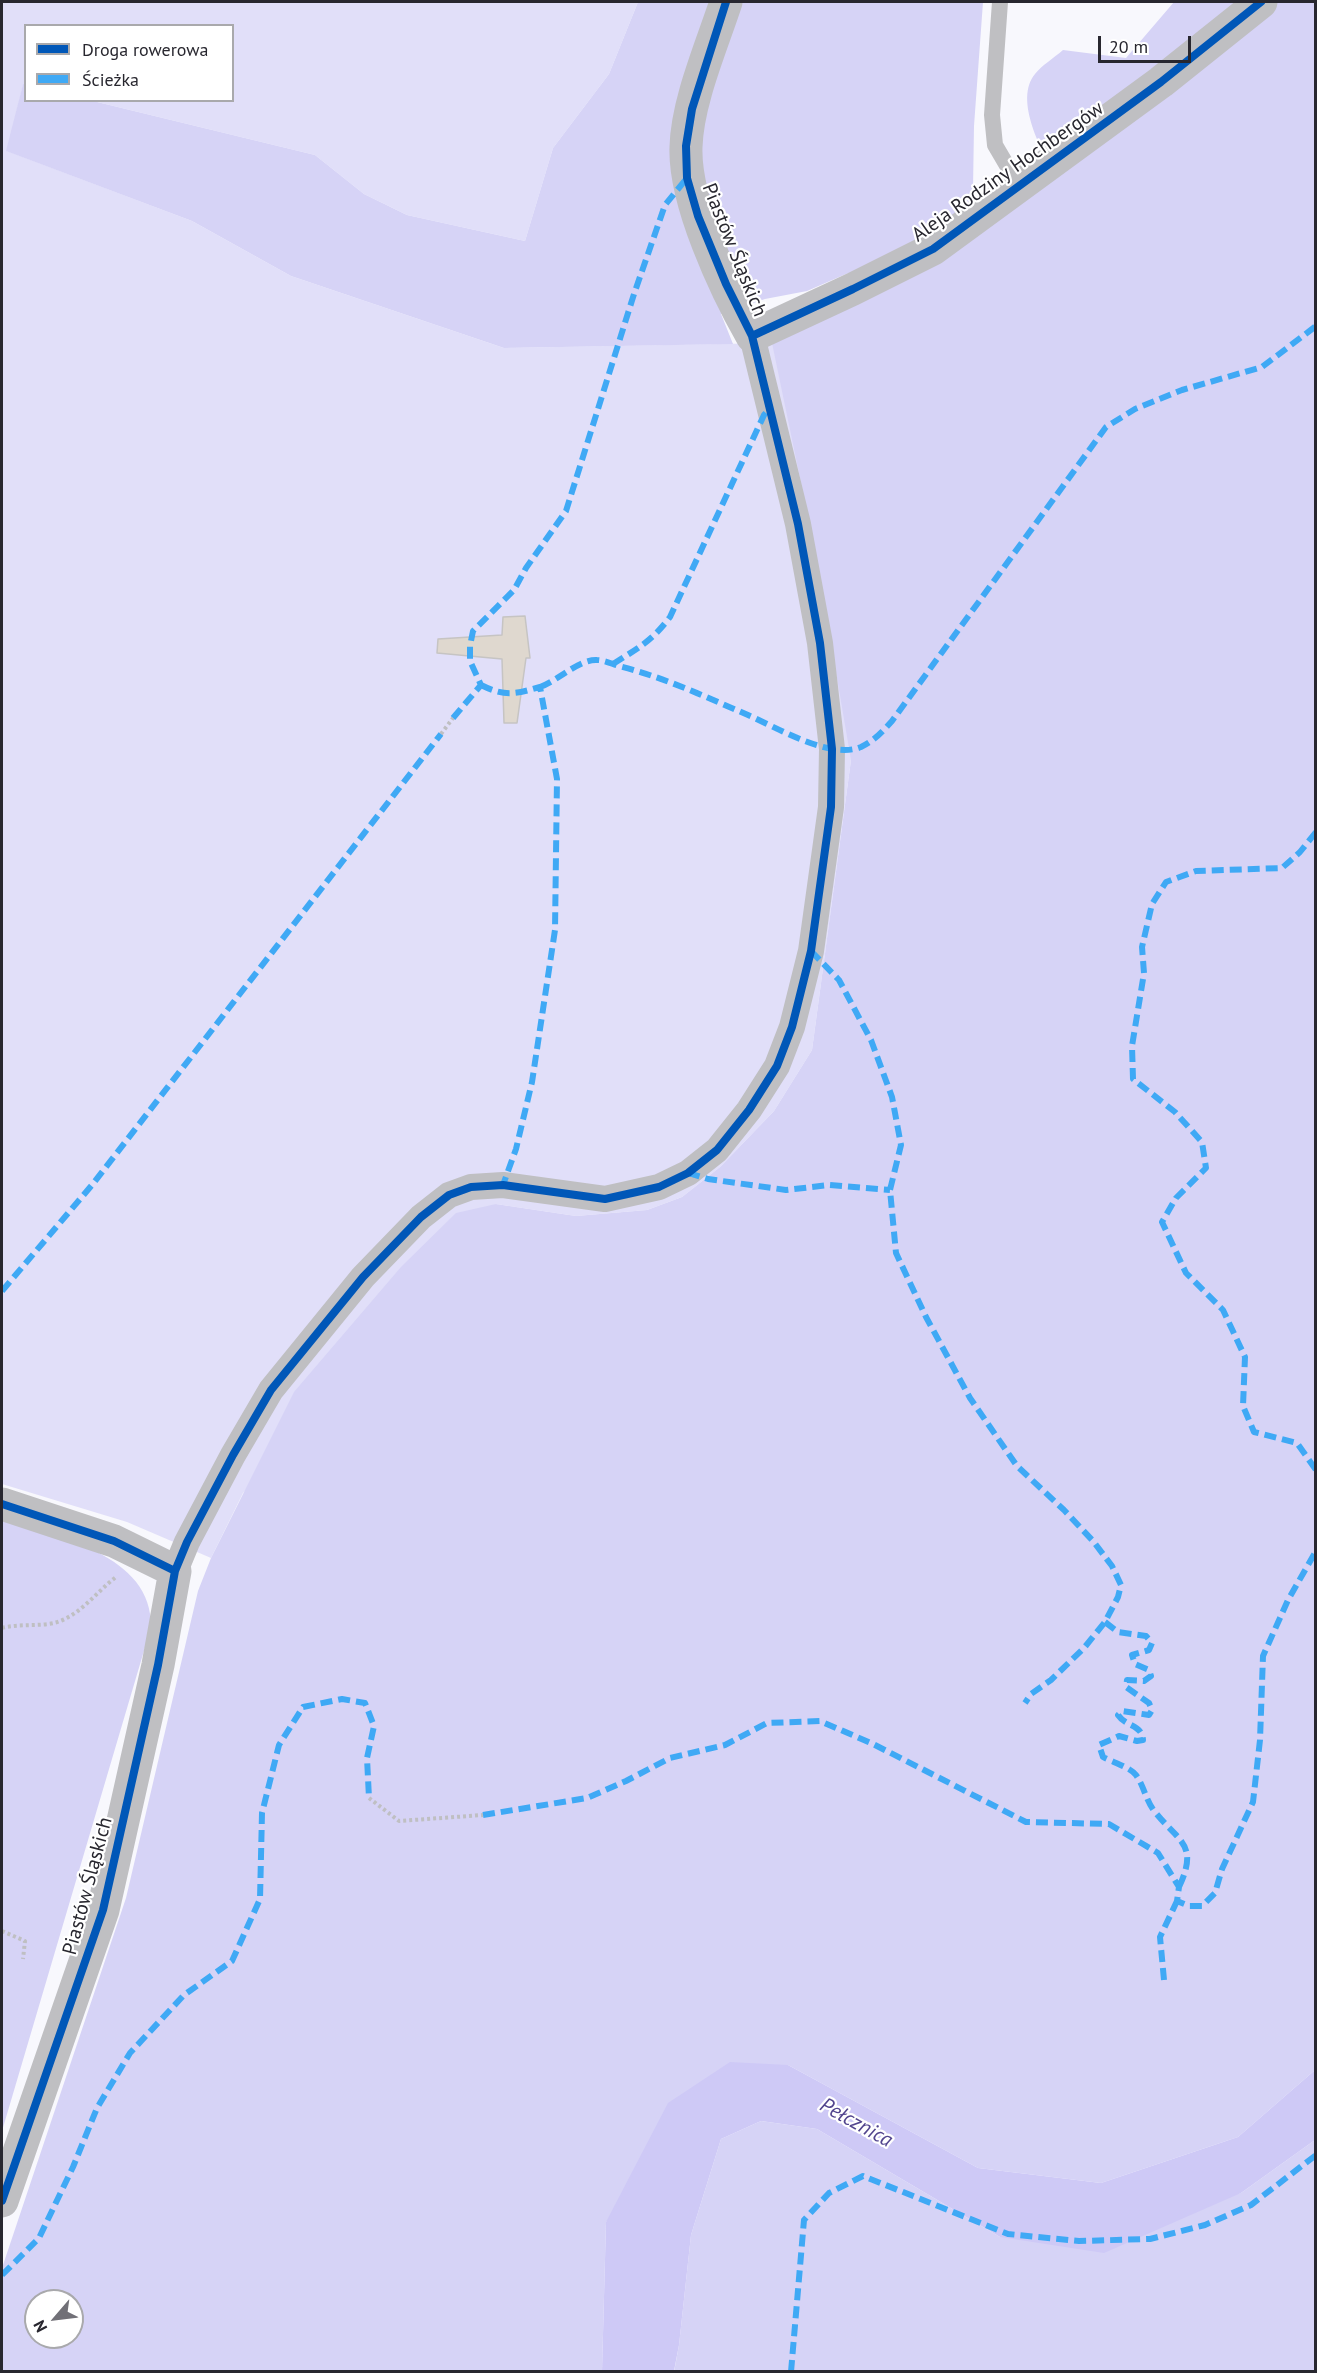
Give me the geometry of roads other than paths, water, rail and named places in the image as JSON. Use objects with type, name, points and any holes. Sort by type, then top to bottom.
[{"type":"street","name":"Piastów Śląskich","points":[[726,2],[692,109],[686,146],[687,178],[698,216],[726,284],[752,336]]},
{"type":"street","name":"Aleja Rodziny Hochbergów","points":[[752,336],[854,289],[933,249],[1161,82],[1261,2]]},
{"type":"street","points":[[2,1504],[114,1541],[175,1571],[187,1542],[233,1455],[271,1390],[363,1277],[421,1217],[449,1196],[471,1187],[503,1185],[605,1199],[659,1187],[688,1173],[717,1150],[749,1110],[777,1066],[792,1027],[811,951],[831,807],[832,749],[820,643],[800,534],[752,336]]},
{"type":"street","name":"Piastów Śląskich","points":[[2,2201],[103,1910],[158,1665],[175,1571]]},
{"type":"lane","points":[[1000,2],[992,115],[995,145],[1019,186]]},
{"type":"water","name":"Pełcznica","points":[[730,2062],[788,2065],[978,2168],[1101,2183],[1238,2137],[1315,2070],[1315,2140],[1241,2193],[1104,2253],[1000,2237],[817,2129],[761,2121],[721,2139],[691,2235],[674,2371],[602,2371],[606,2222],[668,2103]]}]
